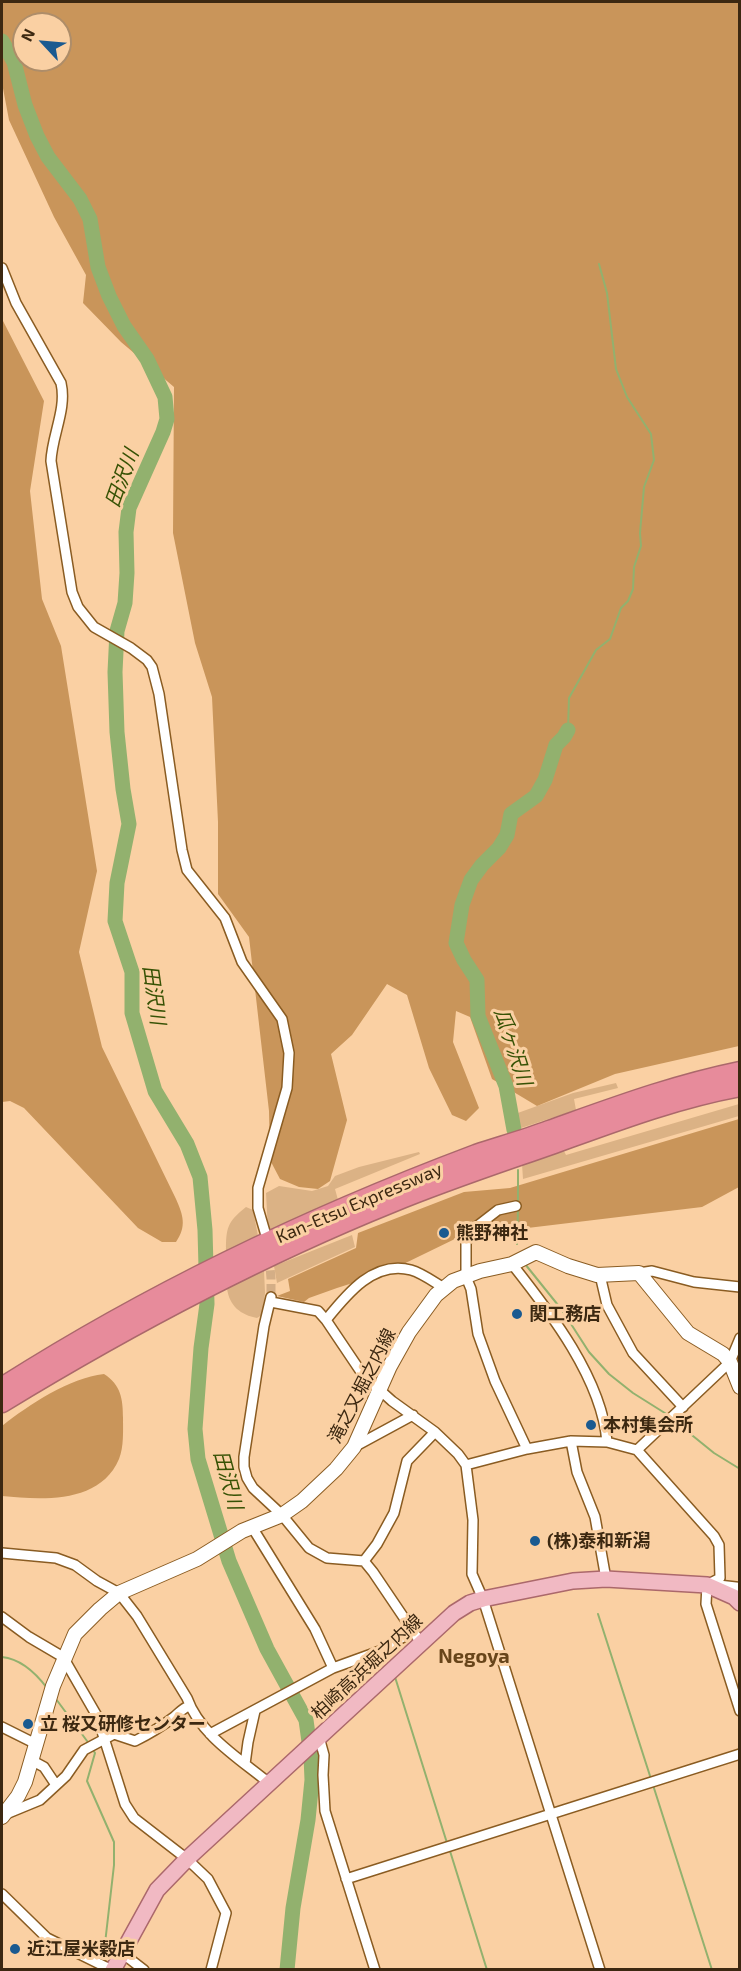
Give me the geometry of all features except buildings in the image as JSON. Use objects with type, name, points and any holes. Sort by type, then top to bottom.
[{"type":"highway","name":"Kan-Etsu Expressway","points":[[2,1403],[170,1299],[301,1226],[479,1154],[631,1100],[685,1083],[740,1071]]},
{"type":"highway","name":"Kan-Etsu Expressway","points":[[220,1272],[310,1238],[439,1184],[627,1118],[693,1097],[740,1087]]},
{"type":"highway","name":"Kan-Etsu Expressway","points":[[2,1387],[128,1312],[170,1299]]},
{"type":"highway","points":[[2,1378],[25,1373]]},
{"type":"main road","name":"滝之又堀之内線","points":[[3,1816],[18,1796],[63,1657],[75,1634],[99,1609],[119,1593],[203,1556],[247,1529],[282,1515],[302,1501],[336,1469],[354,1447],[379,1389],[409,1332],[436,1295],[444,1288],[453,1281],[480,1271],[512,1264],[536,1252],[568,1266],[600,1275],[639,1273]]},
{"type":"main road","points":[[639,1273],[688,1334],[723,1354],[730,1362],[740,1387]]},
{"type":"main road","name":"柏崎高浜堀之内線","points":[[113,1970],[157,1890],[187,1858],[317,1739],[417,1637],[470,1603],[573,1581],[606,1579],[707,1585],[734,1597],[740,1603]]},
{"type":"street","points":[[2,268],[16,303],[61,383],[63,403],[51,461],[72,592],[78,607],[94,627],[131,648],[147,660],[152,667],[159,694],[187,870],[225,918],[242,962],[282,1019],[290,1053],[287,1088],[258,1188],[258,1208],[265,1232]]},
{"type":"street","points":[[516,1206],[498,1210],[476,1227],[466,1242],[466,1277],[471,1289],[478,1334],[510,1416],[527,1449]]},
{"type":"street","points":[[512,1264],[550,1312],[593,1386],[606,1429],[607,1442]]},
{"type":"street","points":[[326,1320],[341,1301],[368,1277],[380,1270],[411,1270],[444,1288]]},
{"type":"street","points":[[639,1273],[652,1271],[694,1282],[740,1287]]},
{"type":"street","points":[[600,1275],[607,1305],[633,1353],[683,1407]]},
{"type":"street","points":[[210,1734],[333,1668],[417,1637],[364,1561],[327,1558],[309,1548],[282,1515],[253,1488],[247,1478],[244,1467],[264,1326],[271,1299],[318,1311],[363,1376],[435,1432],[466,1465],[472,1520],[472,1574],[483,1599],[600,1970]]},
{"type":"street","points":[[637,1450],[730,1362],[740,1338]]},
{"type":"street","points":[[354,1447],[412,1415]]},
{"type":"street","points":[[364,1561],[377,1544],[394,1513],[407,1461],[435,1432]]},
{"type":"street","points":[[571,1441],[577,1472],[595,1517],[606,1579]]},
{"type":"street","points":[[466,1465],[527,1449],[571,1441],[607,1442],[637,1450],[714,1536],[719,1545],[720,1578],[707,1585]]},
{"type":"street","points":[[247,1529],[315,1629],[333,1668]]},
{"type":"street","points":[[2,1553],[56,1558],[75,1565],[119,1593],[137,1616],[187,1698],[189,1706],[210,1734],[268,1783]]},
{"type":"street","points":[[707,1585],[740,1589]]},
{"type":"street","points":[[707,1585],[706,1604],[740,1711]]},
{"type":"street","points":[[2,1617],[29,1637],[63,1657],[96,1716],[125,1804],[134,1818],[187,1858],[208,1879],[226,1913],[211,1970]]},
{"type":"street","points":[[3,1816],[40,1800],[66,1776],[84,1750],[114,1734],[135,1741],[154,1732],[189,1706]]},
{"type":"street","points":[[245,1764],[255,1711]]},
{"type":"street","points":[[2,1727],[36,1744]]},
{"type":"street","points":[[317,1739],[324,1755],[325,1811],[375,1970]]},
{"type":"street","points":[[346,1880],[740,1754]]},
{"type":"street","points":[[31,1760],[44,1767],[56,1785]]},
{"type":"street","points":[[2,1894],[47,1938],[113,1970]]},
{"type":"street","points":[[122,1953],[144,1970]]},
{"type":"shaded area","points":[[2,2],[739,2],[739,1046],[615,1074],[537,1106],[492,1079],[470,1017],[456,1011],[453,1042],[479,1108],[466,1121],[452,1115],[429,1068],[407,995],[387,984],[352,1035],[331,1054],[347,1120],[330,1181],[318,1189],[299,1187],[280,1179],[270,1160],[269,1111],[249,937],[218,894],[218,822],[212,697],[195,643],[173,533],[174,387],[121,342],[83,303],[86,275],[54,217],[9,120],[2,83]]},
{"type":"shaded area","points":[[2,319],[44,401],[30,491],[42,599],[61,646],[97,871],[79,952],[102,1047],[180,1210],[183,1226],[176,1242],[162,1242],[138,1228],[24,1108],[10,1101],[2,1102]]},
{"type":"shaded area","points":[[616,1083],[618,1088],[574,1099],[576,1110],[518,1129],[515,1114],[573,1093]]},
{"type":"shaded area","points":[[739,1104],[739,1116],[523,1179],[522,1164],[564,1151],[566,1155]]},
{"type":"shaded area","points":[[739,1119],[739,1187],[702,1207],[461,1236],[387,1272],[309,1298],[304,1302],[277,1296],[290,1291],[288,1279],[356,1248],[358,1233],[464,1192],[510,1188]]},
{"type":"shaded area","points":[[419,1152],[420,1154],[335,1189],[338,1200],[268,1231],[266,1193],[279,1186],[312,1191],[328,1186],[335,1176],[359,1167]]},
{"type":"shaded area","points":[[246,1207],[253,1210],[258,1236],[226,1252],[229,1226]]},
{"type":"shaded area","points":[[352,1235],[355,1247],[277,1283],[274,1266]]},
{"type":"shaded area","points":[[264,1270],[265,1293],[262,1315],[257,1318],[246,1315],[233,1305],[227,1288]]},
{"type":"shaded area","points":[[104,1374],[117,1388],[123,1411],[122,1449],[110,1474],[84,1492],[68,1496],[34,1498],[2,1496],[2,1426],[37,1401],[64,1386],[91,1376]]},
{"type":"waterway","name":"田沢川","points":[[2,41],[14,62],[25,105],[37,136],[48,157],[80,199],[90,219],[98,267],[109,296],[124,326],[147,359],[165,397],[167,419],[129,508],[126,532],[125,603],[117,631],[115,672],[117,732],[129,824],[117,883],[115,921],[132,972],[132,1013],[155,1091],[187,1144],[200,1177],[205,1230],[207,1304],[195,1429],[198,1459],[229,1561],[267,1649],[306,1720],[312,1780],[308,1820],[293,1908],[287,1970]]},
{"type":"waterway","points":[[568,730],[569,698],[596,650],[610,639],[621,608],[628,601],[633,589],[634,567],[641,546],[644,487],[654,460],[651,434],[627,397],[616,369],[607,293],[599,264]]},
{"type":"waterway","name":"瓜ヶ沢川","points":[[514,1130],[506,1086],[478,1016],[477,980],[456,943],[462,905],[471,880],[499,848],[507,835],[511,814],[536,796],[545,780],[556,745],[568,730]]},
{"type":"waterway","name":"瓜ヶ沢川","points":[[518,1170],[518,1204]]},
{"type":"waterway","name":"瓜ヶ沢川","points":[[517,1244],[518,1209]]},
{"type":"waterway","name":"瓜ヶ沢川","points":[[525,1264],[562,1310],[589,1352],[609,1374],[633,1393],[668,1415]]},
{"type":"waterway","name":"瓜ヶ沢川","points":[[672,1419],[714,1453],[740,1469]]},
{"type":"waterway","points":[[598,1614],[651,1779]]},
{"type":"waterway","points":[[2,1657],[15,1660],[27,1667],[47,1688]]},
{"type":"waterway","points":[[395,1677],[447,1843]]},
{"type":"waterway","points":[[56,1699],[90,1745]]},
{"type":"waterway","points":[[93,1750],[95,1753],[87,1781],[114,1842],[114,1865],[103,1961]]},
{"type":"waterway","points":[[653,1785],[712,1970]]},
{"type":"waterway","points":[[450,1851],[487,1970]]},
{"type":"tunnel","points":[[269,1257],[271,1297]]},
{"type":"place","name":"熊野神社","points":[[444,1233]]},
{"type":"place","name":"関工務店","points":[[517,1314]]},
{"type":"place","name":"本村集会所","points":[[591,1425]]},
{"type":"place","name":"(株)泰和新潟","points":[[535,1541]]},
{"type":"place","name":"立 桜又研修センター","points":[[28,1724]]},
{"type":"place","name":"近江屋米穀店","points":[[15,1949]]},
{"type":"district","name":"Negoya","points":[[474,1656]]}]
